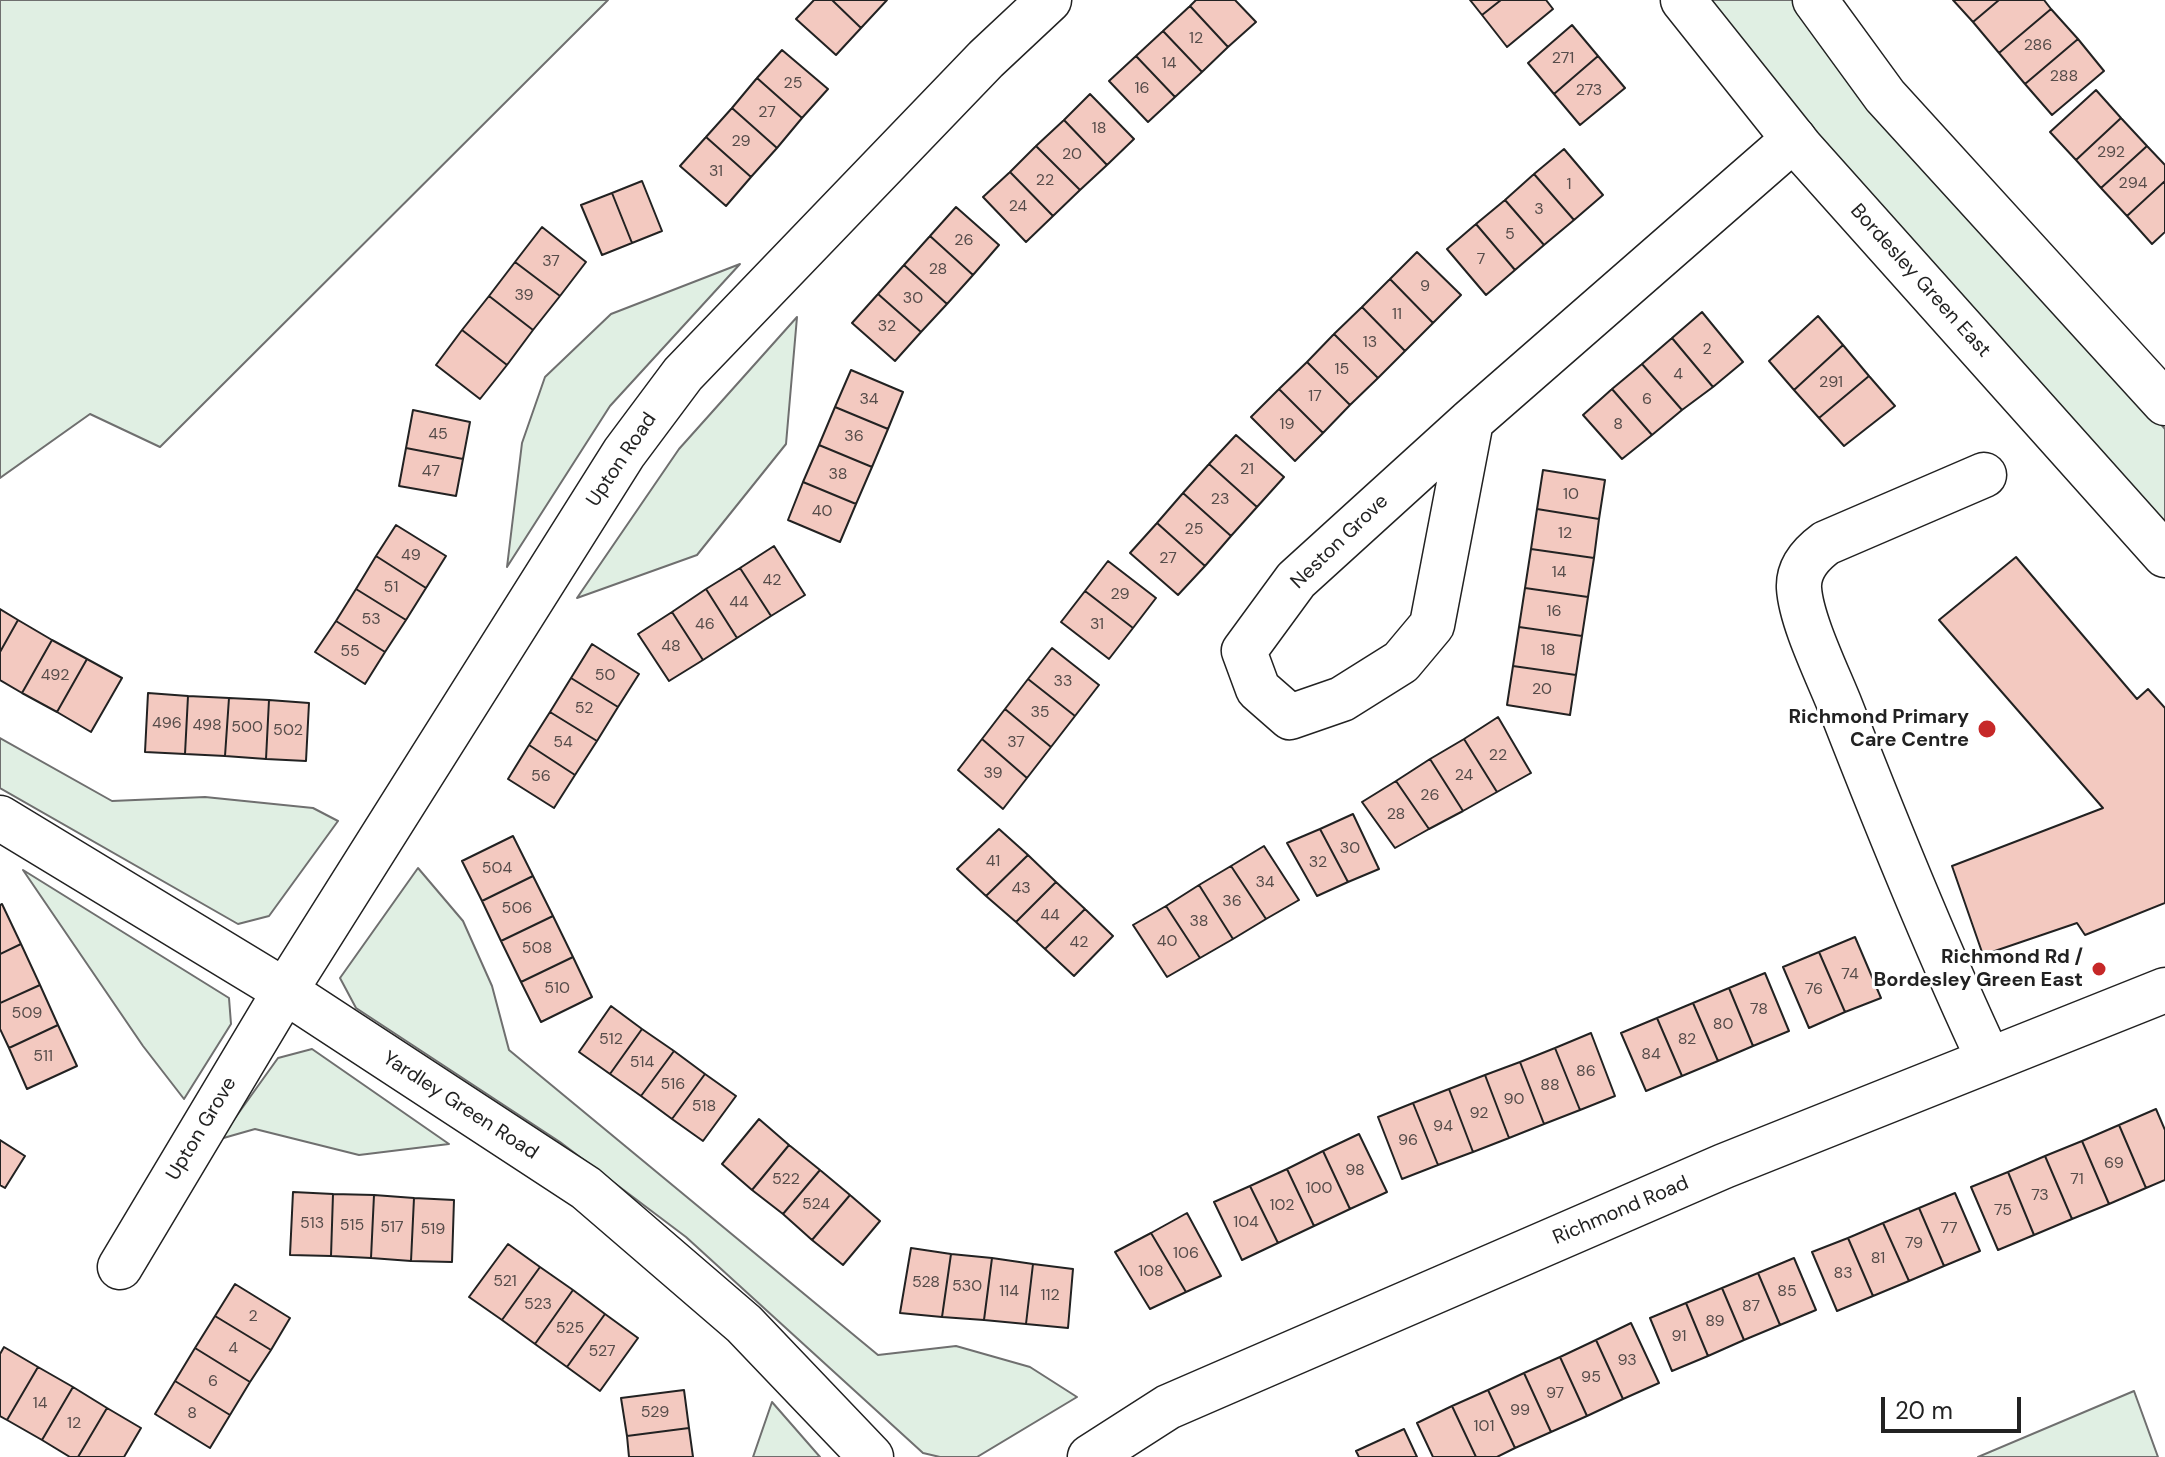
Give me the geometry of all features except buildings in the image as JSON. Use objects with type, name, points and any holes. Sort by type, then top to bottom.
[{"type":"street","name":"Upton Road","points":[[285,991],[624,453],[683,374],[986,59],[1049,0]]},
{"type":"street","name":"Bordesley Green East","points":[[1683,0],[1794,139],[2165,555]]},
{"type":"street","points":[[1815,0],[1885,96],[2165,403]]},
{"type":"street","name":"Neston Grove","points":[[1471,421],[1432,625],[1401,662],[1342,699],[1290,717],[1258,689],[1244,651],[1296,580],[1471,421],[1794,139]]},
{"type":"street","points":[[1984,475],[1826,543],[1802,568],[1799,586],[1809,624],[1854,742],[1949,974],[1989,1060]]},
{"type":"street","name":"Yardley Green Road","points":[[0,818],[285,991],[586,1188],[744,1324],[871,1457]]},
{"type":"street","name":"Richmond Road","points":[[1090,1457],[1168,1407],[1724,1166],[2165,990]]},
{"type":"street","name":"Upton Grove","points":[[120,1267],[285,991]]},
{"type":"green space","points":[[0,0],[608,0],[160,447],[90,414],[0,478]]},
{"type":"green space","points":[[1709,0],[1794,0],[2165,429],[2165,531],[1810,129]]},
{"type":"green space","points":[[740,264],[610,406],[507,567],[522,443],[545,377],[611,314]]},
{"type":"green space","points":[[797,317],[786,444],[697,555],[577,598],[679,449]]},
{"type":"green space","points":[[0,738],[112,801],[205,797],[313,808],[338,821],[269,916],[238,924],[0,788]]},
{"type":"green space","points":[[418,868],[463,921],[492,986],[509,1050],[878,1355],[956,1346],[1030,1367],[1077,1397],[977,1457],[940,1457],[923,1453],[686,1237],[560,1142],[356,1008],[340,978]]},
{"type":"green space","points":[[23,870],[229,998],[231,1024],[184,1099],[143,1046]]},
{"type":"green space","points":[[312,1049],[449,1144],[359,1155],[255,1129],[220,1139],[278,1058]]},
{"type":"green space","points":[[2134,1391],[2158,1457],[1978,1457]]},
{"type":"green space","points":[[772,1402],[820,1457],[753,1457]]},
{"type":"place","name":"Richmond Primary Care Centre","points":[[1987,729]]},
{"type":"place","name":"Richmond Rd / Bordesley Green East","points":[[2099,969]]}]
